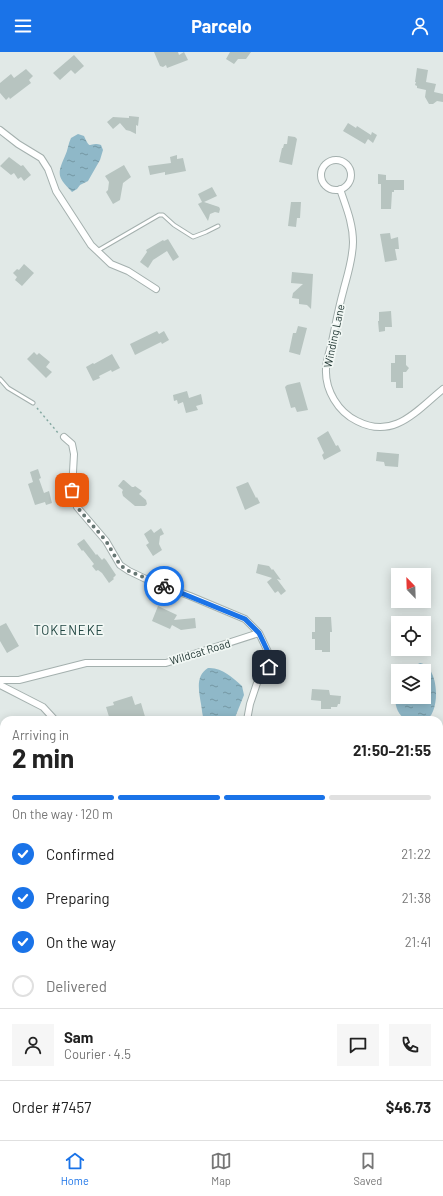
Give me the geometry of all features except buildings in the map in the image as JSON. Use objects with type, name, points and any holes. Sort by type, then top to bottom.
[{"type":"street","points":[[0,130],[25,149],[41,158],[48,169],[56,191],[91,246],[111,264],[128,270],[156,289]]},
{"type":"street","points":[[333,160],[345,162],[349,166],[351,172],[349,183],[340,190],[334,190],[328,187],[322,178],[321,172],[324,166],[333,160]]},
{"type":"street","name":"Winding Lane","points":[[340,190],[352,224],[353,242],[351,261],[337,314],[326,369],[329,392],[340,408],[351,418],[366,426],[382,428],[399,424],[443,390]]},
{"type":"street","points":[[64,437],[72,444],[74,454],[72,490],[77,507],[106,541],[120,565],[150,581],[245,619],[259,633],[269,654],[269,667],[258,680],[247,716]]},
{"type":"street","name":"Wildcat Road","points":[[0,680],[19,680],[86,663],[166,662],[259,633]]},
{"type":"street","points":[[0,685],[43,707],[51,716]]},
{"type":"lane","points":[[97,251],[159,215],[163,215],[174,225],[193,237],[218,226]]},
{"type":"lane","points":[[0,379],[8,388],[33,403]]},
{"type":"path","points":[[33,403],[56,432],[64,437]]},
{"type":"water","points":[[78,134],[84,136],[89,145],[101,145],[103,150],[100,160],[88,181],[80,185],[72,192],[63,183],[60,171],[69,142],[71,138]]},
{"type":"water","points":[[208,668],[218,669],[223,671],[242,686],[244,695],[236,716],[203,716],[199,684],[201,675]]},
{"type":"water","points":[[431,672],[435,682],[436,701],[431,716],[402,716],[396,704],[431,704]]},
{"type":"way so far","points":[[72,490],[77,507],[106,541],[120,565],[129,571],[164,586]]},
{"type":"district","name":"TOKENEKE","points":[[69,630]]},
{"type":"route","points":[[164,586],[245,619],[259,633],[269,654],[269,667]]}]
